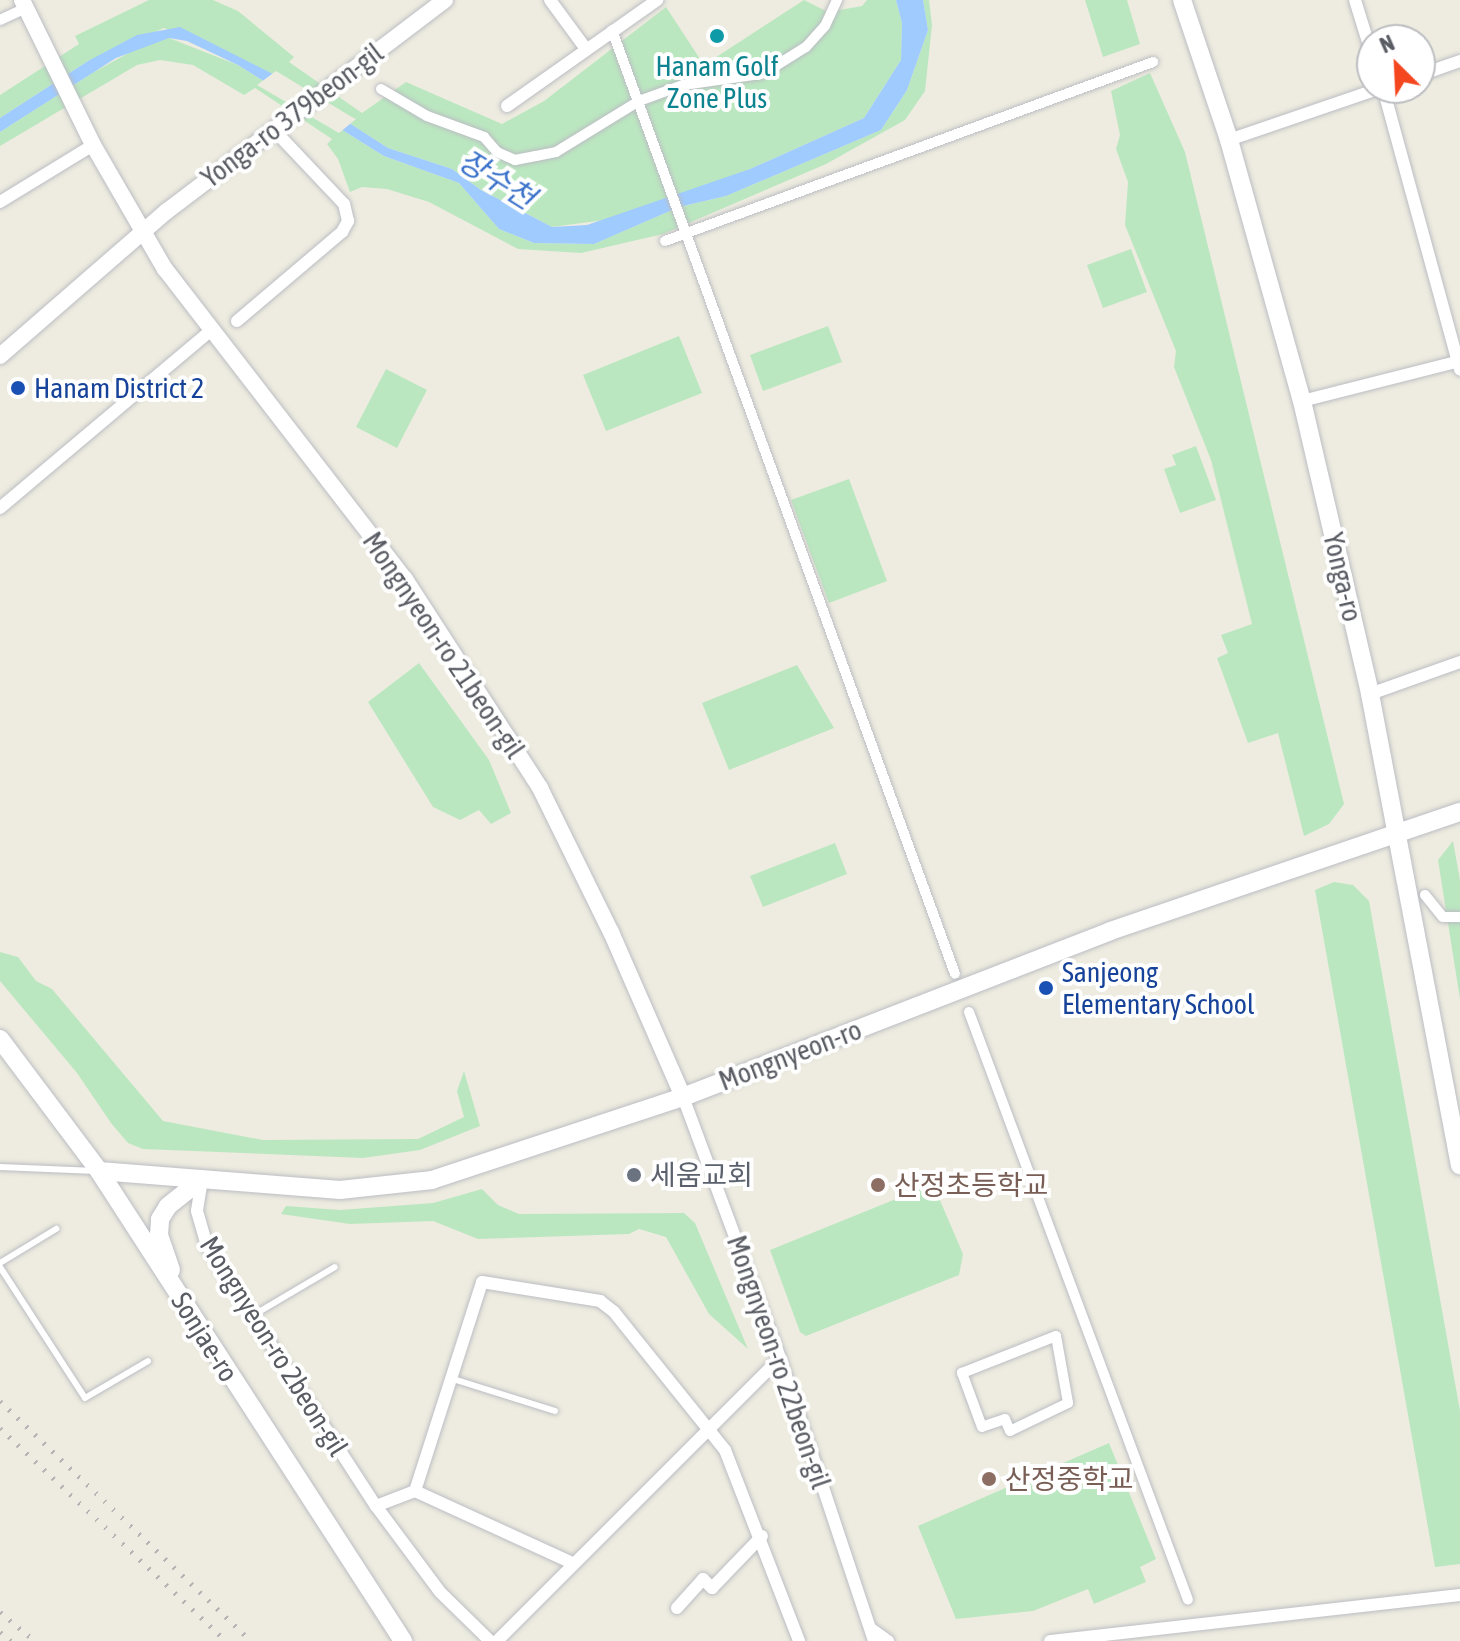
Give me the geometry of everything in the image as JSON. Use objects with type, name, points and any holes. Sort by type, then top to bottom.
[{"type":"main road","name":"Yonga-ro","points":[[1182,0],[1229,140],[1302,401],[1399,833],[1460,1165]]},
{"type":"main road","name":"Mongnyeon-ro","points":[[99,1171],[340,1190],[432,1180],[683,1097],[1110,931],[1460,812]]},
{"type":"main road","name":"Sonjae-ro","points":[[0,1039],[99,1171],[403,1641]]},
{"type":"main road","points":[[181,1299],[159,1235],[160,1219],[168,1206],[202,1179]]},
{"type":"street","name":"Yonga-ro 379beon-gil","points":[[0,356],[141,231],[333,82],[445,0]]},
{"type":"street","points":[[550,0],[586,49]]},
{"type":"street","points":[[507,106],[657,0]]},
{"type":"street","points":[[381,89],[412,109],[484,137],[497,152],[515,160],[556,152],[639,101],[683,85],[760,74],[777,65],[815,36],[837,0]]},
{"type":"street","points":[[1355,0],[1362,24]]},
{"type":"street","points":[[0,20],[24,4]]},
{"type":"street","name":"Mongnyeon-ro 21beon-gil","points":[[24,4],[73,107],[141,231],[210,331],[405,579],[540,788],[605,918],[683,1097]]},
{"type":"street","points":[[612,30],[683,234],[955,974]]},
{"type":"street","points":[[1436,69],[1460,61]]},
{"type":"street","points":[[665,241],[1153,62]]},
{"type":"street","points":[[1229,140],[1356,97]]},
{"type":"street","points":[[1302,401],[1459,364],[1386,104]]},
{"type":"street","points":[[237,321],[342,232],[348,221],[344,204],[279,124]]},
{"type":"street","points":[[0,202],[93,145]]},
{"type":"street","points":[[2,502],[210,331]]},
{"type":"street","points":[[1370,694],[1460,662]]},
{"type":"street","points":[[1425,895],[1443,917],[1460,917]]},
{"type":"street","points":[[969,1012],[1188,1600]]},
{"type":"street","name":"Mongnyeon-ro 22beon-gil","points":[[683,1097],[780,1358],[872,1635]]},
{"type":"street","name":"Mongnyeon-ro 2beon-gil","points":[[202,1179],[200,1229],[252,1316],[376,1506],[440,1592],[490,1641]]},
{"type":"street","points":[[415,1491],[482,1282],[581,1297],[614,1312],[725,1450],[762,1536],[799,1641]]},
{"type":"street","points":[[1056,1336],[1068,1403],[1010,1431],[1005,1419],[982,1427],[962,1373],[1056,1336]]},
{"type":"street","points":[[497,1641],[780,1358]]},
{"type":"street","points":[[376,1506],[415,1491],[572,1563]]},
{"type":"street","points":[[677,1608],[703,1579],[712,1588],[762,1536]]},
{"type":"street","points":[[1050,1641],[1460,1595]]},
{"type":"street","points":[[872,1635],[888,1641]]},
{"type":"lane","points":[[0,1167],[99,1171]]},
{"type":"lane","points":[[56,1229],[0,1265],[85,1398],[148,1361]]},
{"type":"lane","points":[[252,1316],[335,1267]]},
{"type":"lane","points":[[450,1378],[555,1411]]},
{"type":"green space","points":[[149,0],[213,0],[238,11],[294,57],[289,62],[362,113],[406,82],[502,124],[544,101],[666,7],[704,65],[804,0],[828,12],[862,6],[867,0],[896,0],[902,23],[901,60],[864,118],[750,169],[619,218],[552,227],[481,190],[452,169],[388,148],[273,74],[164,28],[88,61],[0,118],[0,95],[79,44],[75,36]]},
{"type":"green space","points":[[923,0],[929,0],[932,25],[925,91],[905,120],[826,164],[663,234],[581,253],[518,249],[429,202],[387,189],[362,187],[350,192],[338,159],[327,144],[332,139],[255,88],[244,95],[193,65],[160,60],[137,65],[0,146],[0,132],[94,72],[143,45],[169,38],[238,65],[384,156],[459,183],[499,229],[534,243],[594,244],[679,207],[726,196],[881,130],[907,90],[928,30]]},
{"type":"green space","points":[[1085,0],[1127,0],[1140,44],[1103,57]]},
{"type":"green space","points":[[1150,73],[1185,152],[1344,804],[1329,824],[1304,836],[1278,733],[1248,743],[1217,658],[1228,653],[1221,635],[1252,624],[1211,460],[1174,367],[1176,351],[1125,225],[1128,182],[1116,149],[1120,135],[1111,91]]},
{"type":"green space","points":[[1131,249],[1147,292],[1103,308],[1087,265]]},
{"type":"green space","points":[[828,326],[842,362],[763,391],[750,355]]},
{"type":"green space","points":[[679,336],[702,393],[606,431],[583,375]]},
{"type":"green space","points":[[386,369],[427,390],[397,448],[356,427]]},
{"type":"green space","points":[[1196,446],[1216,500],[1180,513],[1164,469],[1176,465],[1172,455]]},
{"type":"green space","points":[[849,479],[887,581],[829,603],[791,500]]},
{"type":"green space","points":[[419,663],[489,760],[511,813],[491,824],[479,810],[460,820],[433,807],[368,702]]},
{"type":"green space","points":[[797,665],[834,728],[729,770],[702,703]]},
{"type":"green space","points":[[1453,841],[1460,880],[1460,999],[1438,860]]},
{"type":"green space","points":[[835,843],[847,874],[763,907],[750,876]]},
{"type":"green space","points":[[1334,882],[1353,885],[1369,901],[1460,1411],[1460,1564],[1435,1567],[1315,890]]},
{"type":"green space","points":[[0,952],[18,957],[36,981],[52,989],[163,1121],[263,1140],[418,1139],[464,1117],[457,1091],[464,1071],[480,1126],[420,1150],[363,1158],[143,1149],[128,1143],[77,1073],[0,981]]},
{"type":"green space","points":[[933,1184],[963,1254],[959,1275],[806,1336],[800,1332],[770,1250]]},
{"type":"green space","points":[[482,1189],[498,1205],[519,1214],[684,1213],[695,1223],[748,1349],[709,1314],[666,1237],[639,1229],[629,1234],[478,1239],[433,1221],[350,1224],[281,1214],[286,1206],[340,1210],[433,1203]]},
{"type":"green space","points":[[1109,1443],[1156,1559],[1140,1567],[1146,1582],[1094,1604],[1088,1589],[1033,1611],[956,1619],[918,1526]]},
{"type":"water","points":[[896,0],[923,0],[928,30],[907,90],[881,130],[726,196],[679,207],[594,244],[534,243],[499,229],[459,183],[384,156],[238,65],[187,41],[169,38],[116,58],[0,132],[0,118],[88,61],[137,35],[180,27],[273,74],[388,148],[452,169],[481,190],[552,227],[587,225],[750,169],[864,118],[901,60],[902,23]]},
{"type":"pier","points":[[276,71],[356,119],[339,133],[257,85]]},
{"type":"railway","points":[[0,1401],[251,1641]]},
{"type":"railway","points":[[0,1428],[226,1641]]},
{"type":"railway","points":[[0,1612],[35,1641]]},
{"type":"railway","points":[[0,1632],[11,1641]]},
{"type":"place","name":"Hanam Golf Zone Plus","points":[[717,36]]},
{"type":"place","name":"Hanam District 2","points":[[18,388]]},
{"type":"place","name":"Sanjeong Elementary School","points":[[1046,988]]},
{"type":"place","name":"세움교회","points":[[634,1175]]},
{"type":"place","name":"산정초등학교","points":[[878,1185]]},
{"type":"place","name":"산정중학교","points":[[989,1479]]},
{"type":"water label","name":"장수천","points":[[497,179]]}]
